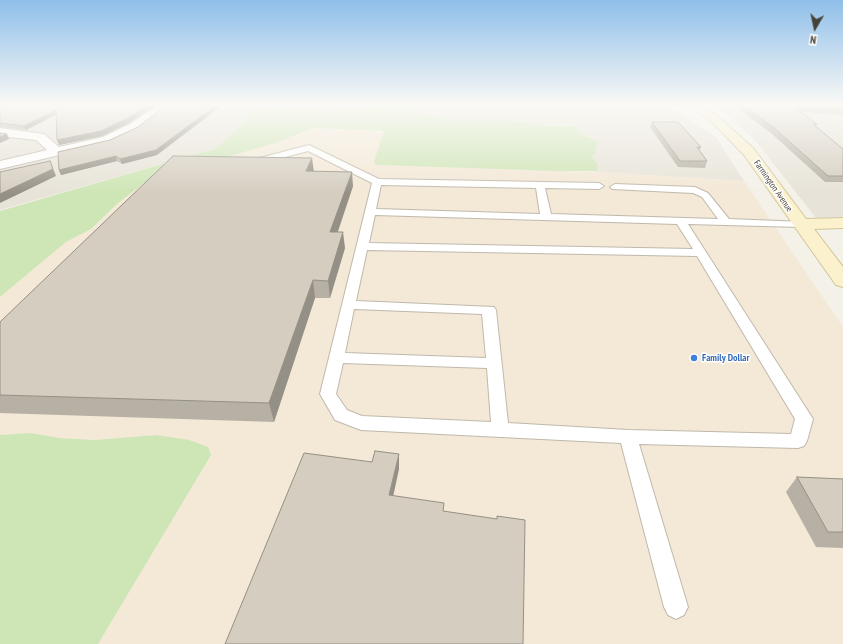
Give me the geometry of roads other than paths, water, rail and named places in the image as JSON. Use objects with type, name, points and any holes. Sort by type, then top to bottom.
[{"type":"main road","name":"Farmington Avenue","points":[[731,134],[749,152],[843,281]]},
{"type":"main road","points":[[800,224],[843,223]]},
{"type":"street","points":[[16,134],[40,137],[57,152]]},
{"type":"street","points":[[0,165],[107,140],[119,134]]},
{"type":"lane","points":[[252,163],[309,148],[377,182],[599,186]]},
{"type":"lane","points":[[377,182],[328,394],[341,415],[361,423],[500,429],[628,437],[798,441],[804,419],[681,221]]},
{"type":"lane","points":[[540,185],[546,217]]},
{"type":"lane","points":[[615,187],[695,190],[705,195],[726,222]]},
{"type":"lane","points":[[370,212],[800,224]]},
{"type":"lane","points":[[362,246],[702,253]]},
{"type":"lane","points":[[348,305],[489,310],[500,429]]},
{"type":"lane","points":[[337,358],[494,363]]},
{"type":"lane","points":[[628,437],[676,607]]},
{"type":"place","name":"Family Dollar","points":[[694,358]]}]
